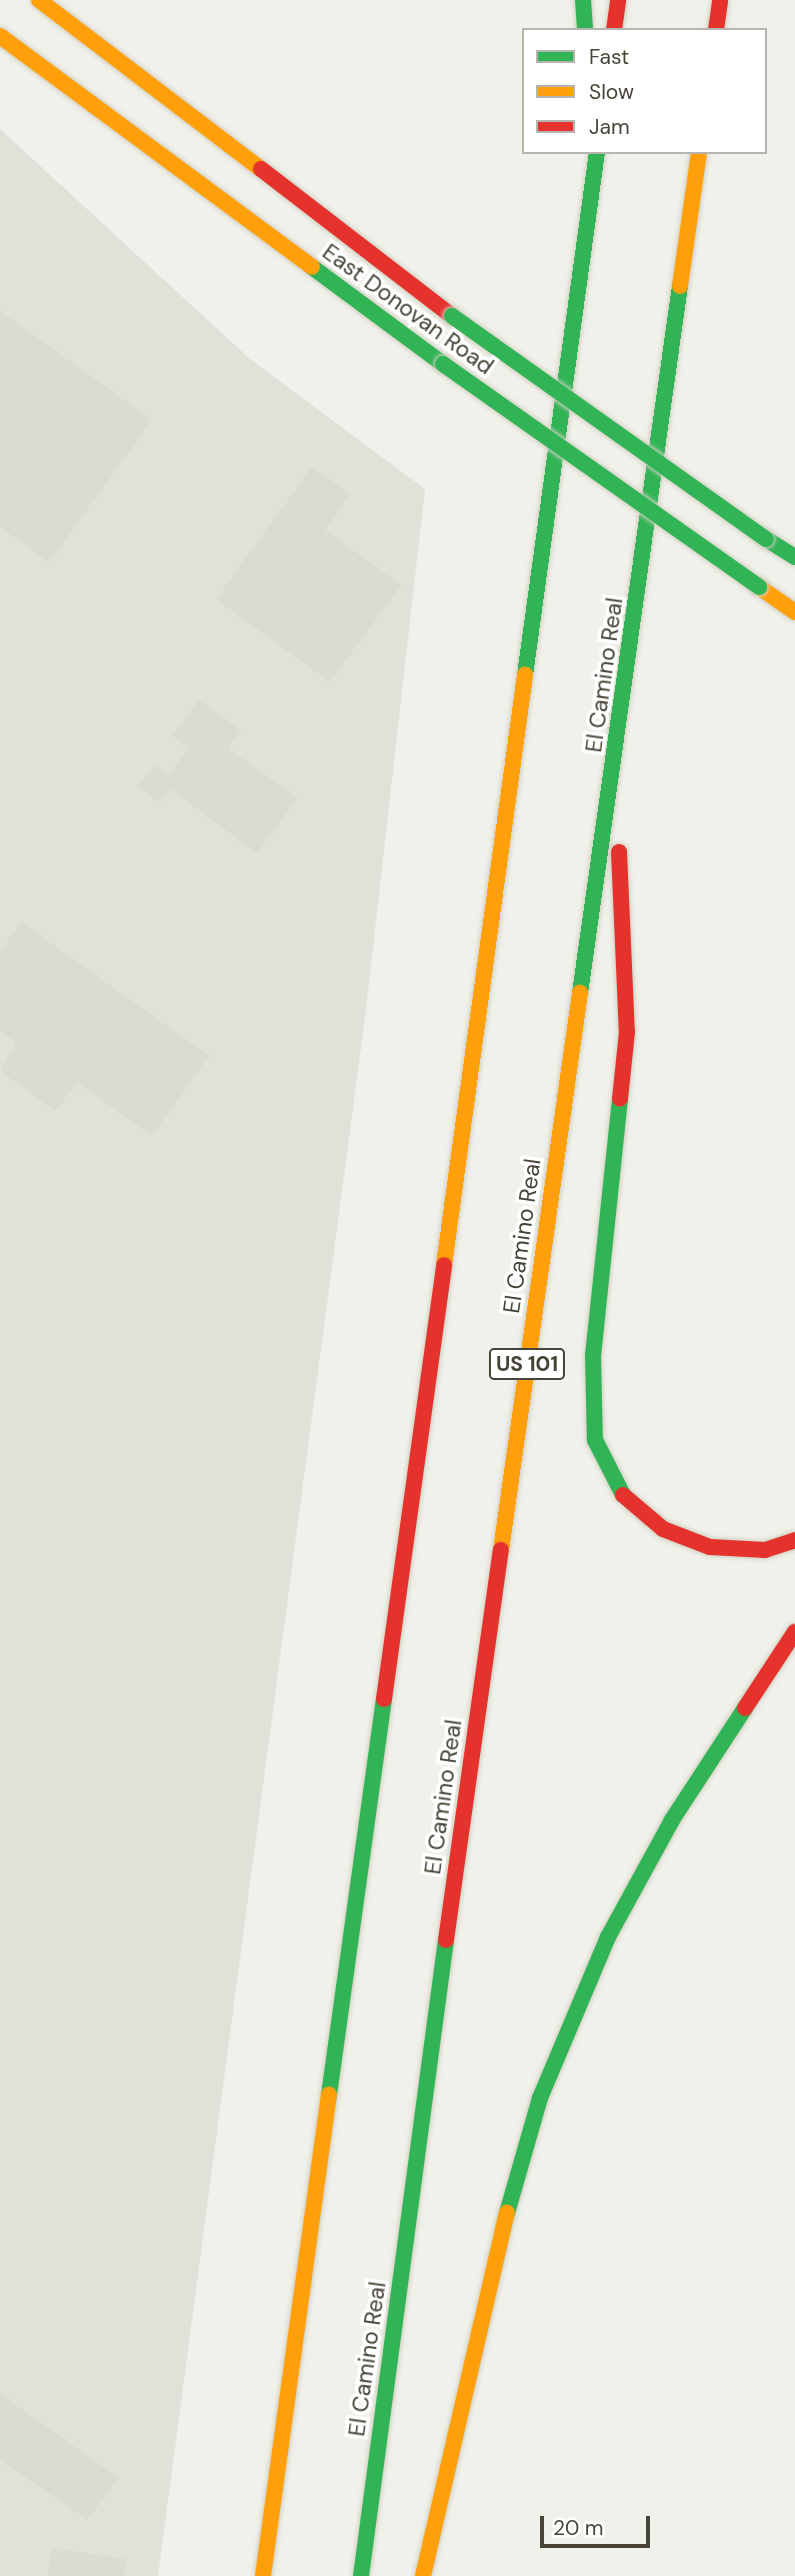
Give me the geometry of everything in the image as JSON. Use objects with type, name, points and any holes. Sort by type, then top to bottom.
[{"type":"main road","name":"East Donovan Road","points":[[39,0],[452,316],[795,557]]},
{"type":"main road","points":[[583,0],[585,28]]},
{"type":"main road","points":[[614,28],[618,0]]},
{"type":"main road","points":[[716,28],[720,0]]},
{"type":"main road","name":"East Donovan Road","points":[[0,36],[443,363],[795,612]]},
{"type":"main road","name":"El Camino Real","points":[[361,2576],[545,1234],[615,764],[699,154]]},
{"type":"main road","points":[[263,2576],[595,156]]},
{"type":"main road","points":[[615,764],[626,1032],[593,1355],[595,1440],[623,1495],[663,1529],[710,1547],[765,1550],[795,1540]]},
{"type":"main road","points":[[423,2576],[491,2269],[540,2098],[608,1937],[672,1820],[795,1632]]},
{"type":"shaded area","points":[[0,129],[250,359],[425,489],[365,1018],[158,2576],[0,2576]]},
{"type":"building","points":[[0,311],[152,420],[49,562],[0,527]]},
{"type":"building","points":[[312,467],[350,494],[325,530],[401,585],[330,682],[216,599]]},
{"type":"building","points":[[199,700],[241,731],[228,748],[297,798],[257,853],[170,789],[160,803],[138,787],[155,765],[169,775],[189,748],[172,736]]},
{"type":"building","points":[[21,922],[209,1056],[152,1136],[77,1082],[56,1111],[0,1071],[16,1042],[0,1031],[0,952]]},
{"type":"building","points":[[0,2394],[119,2478],[87,2520],[0,2459]]},
{"type":"building","points":[[52,2548],[127,2559],[124,2576],[48,2576]]},
{"type":"traffic: fast","points":[[583,0],[585,28]]},
{"type":"traffic: fast","points":[[525,675],[597,154]]},
{"type":"traffic: fast","points":[[312,267],[443,364]]},
{"type":"traffic: fast","points":[[580,993],[680,286]]},
{"type":"traffic: fast","points":[[452,316],[766,539]]},
{"type":"traffic: fast","points":[[443,364],[759,587]]},
{"type":"traffic: fast","points":[[766,539],[795,557]]},
{"type":"traffic: fast","points":[[620,1099],[593,1355],[595,1440],[623,1495]]},
{"type":"traffic: fast","points":[[329,2095],[384,1699]]},
{"type":"traffic: fast","points":[[507,2213],[540,2098],[608,1937],[672,1820],[745,1708]]},
{"type":"traffic: fast","points":[[361,2576],[446,1940]]},
{"type":"traffic: slow","points":[[39,0],[261,169]]},
{"type":"traffic: slow","points":[[0,36],[312,267]]},
{"type":"traffic: slow","points":[[680,286],[699,154]]},
{"type":"traffic: slow","points":[[759,587],[795,612]]},
{"type":"traffic: slow","points":[[444,1265],[525,675]]},
{"type":"traffic: slow","points":[[501,1550],[580,993]]},
{"type":"traffic: slow","points":[[263,2576],[329,2095]]},
{"type":"traffic: slow","points":[[423,2576],[507,2213]]},
{"type":"traffic: jam","points":[[614,28],[618,0]]},
{"type":"traffic: jam","points":[[716,28],[720,0]]},
{"type":"traffic: jam","points":[[261,169],[452,316]]},
{"type":"traffic: jam","points":[[619,852],[627,1032],[620,1099]]},
{"type":"traffic: jam","points":[[384,1699],[444,1265]]},
{"type":"traffic: jam","points":[[623,1495],[663,1529],[710,1547],[765,1550],[795,1540]]},
{"type":"traffic: jam","points":[[446,1940],[501,1550]]},
{"type":"traffic: jam","points":[[745,1708],[795,1632]]}]
